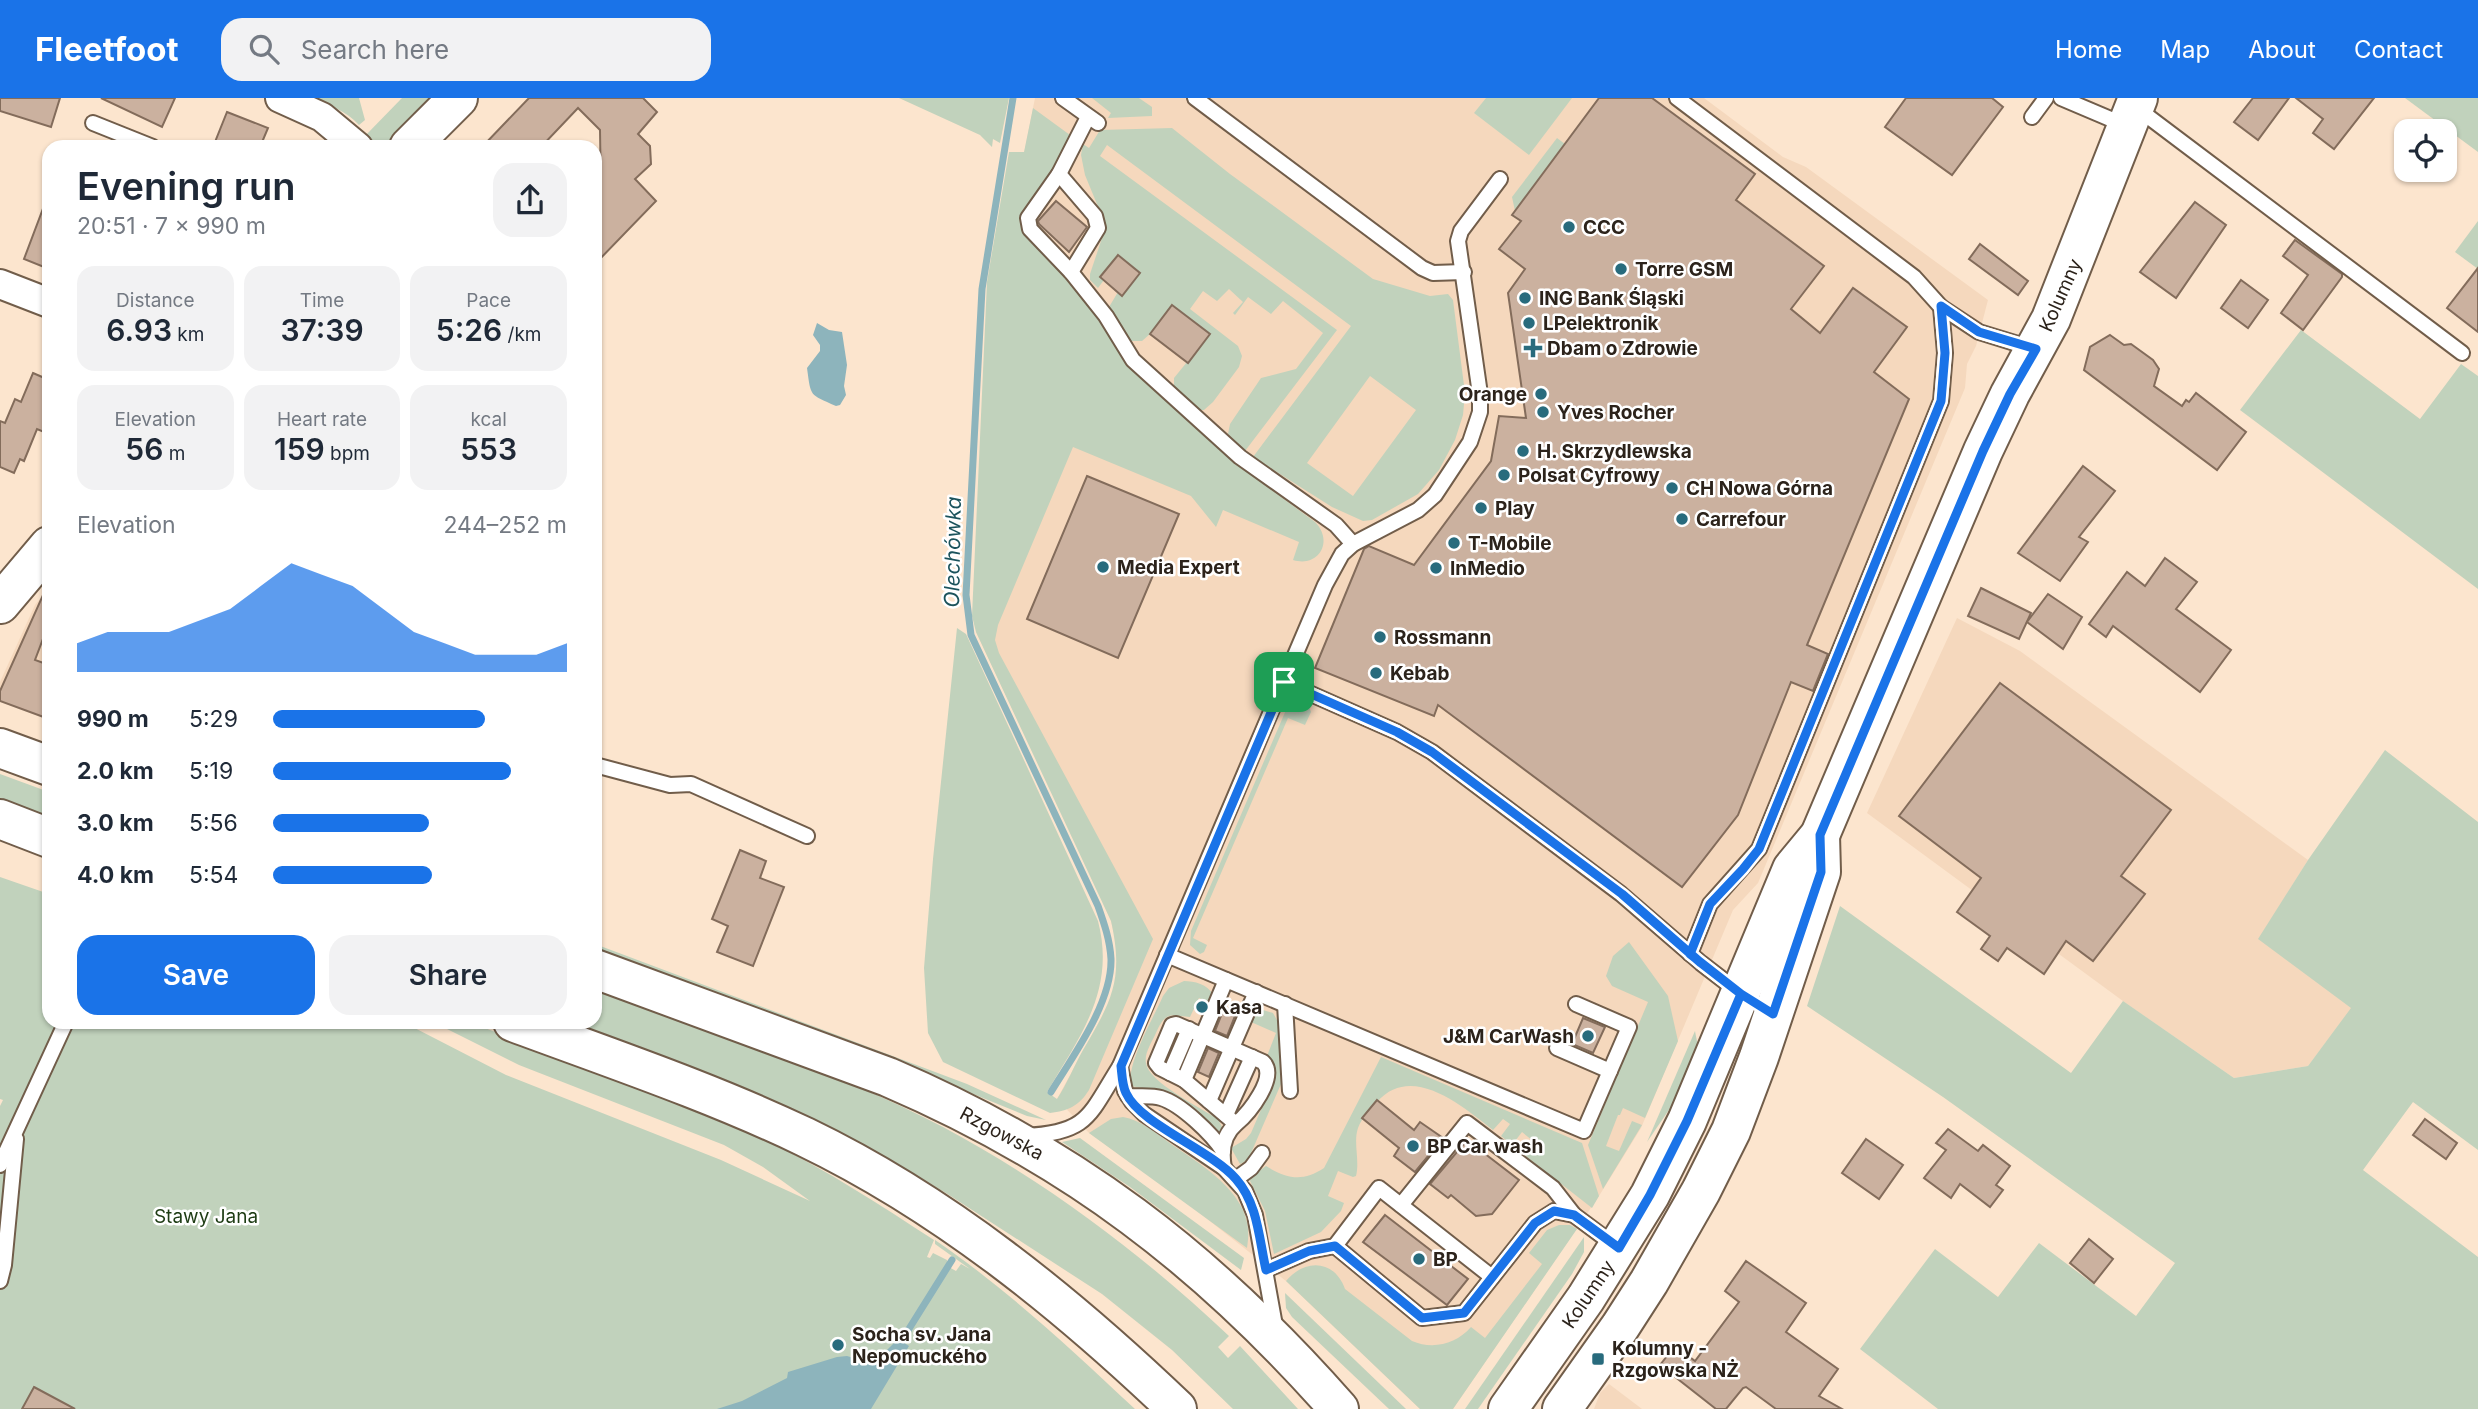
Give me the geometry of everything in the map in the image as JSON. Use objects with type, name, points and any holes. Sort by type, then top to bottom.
[{"type":"street","points":[[280,98],[322,117],[350,140]]},
{"type":"street","points":[[416,140],[458,98]]},
{"type":"street","name":"Kolumny","points":[[1508,1409],[1619,1248],[1650,1195],[1677,1141],[1757,1004],[1821,872],[1820,835],[1983,451],[2010,394],[2052,319],[2133,111]]},
{"type":"street","points":[[0,284],[42,300]]},
{"type":"street","points":[[0,604],[42,554]]},
{"type":"street","points":[[0,748],[42,763]]},
{"type":"street","points":[[0,819],[42,835]]},
{"type":"street","name":"Rzgowska","points":[[602,972],[888,1077],[1012,1137],[1083,1179],[1129,1211],[1199,1268],[1277,1341],[1339,1409]]},
{"type":"street","name":"Kolumny","points":[[1562,1409],[1675,1239],[1731,1131],[1757,1004]]},
{"type":"street","points":[[532,1029],[727,1102],[807,1138],[909,1195],[1043,1290],[1123,1358],[1177,1409]]},
{"type":"lane","points":[[1063,98],[1093,120],[1028,218],[1030,229],[1071,272],[1106,316],[1133,360],[1240,457],[1336,526],[1353,544]]},
{"type":"lane","points":[[1195,98],[1422,268],[1433,273],[1464,272]]},
{"type":"lane","points":[[1677,98],[1914,277],[1941,306],[1979,332],[2036,349]]},
{"type":"lane","points":[[2032,117],[2046,98]]},
{"type":"lane","points":[[2061,98],[2133,111],[2150,118],[2462,353]]},
{"type":"lane","points":[[93,123],[136,140]]},
{"type":"lane","points":[[1059,174],[1095,216],[1098,228],[1071,272]]},
{"type":"lane","points":[[1012,1137],[1049,1135],[1073,1128],[1089,1116],[1121,1066],[1334,567],[1342,554],[1353,544],[1418,510],[1435,495],[1463,454],[1476,427],[1480,394],[1458,241],[1461,231],[1500,179]]},
{"type":"lane","points":[[1690,954],[1710,904],[1759,849],[1941,401],[1945,353],[1941,306]]},
{"type":"lane","points":[[1284,682],[1397,732],[1432,752],[1622,894],[1690,954],[1757,1004]]},
{"type":"lane","points":[[602,767],[670,785],[691,784],[807,836]]},
{"type":"lane","points":[[1167,955],[1584,1131],[1629,1027],[1576,1004]]},
{"type":"lane","points":[[1184,1080],[1226,980]]},
{"type":"lane","points":[[1209,1101],[1256,992]]},
{"type":"lane","points":[[1284,1004],[1290,1091]]},
{"type":"lane","points":[[1172,1025],[1189,1029],[1266,1064],[1268,1074],[1254,1106],[1231,1119],[1184,1080],[1156,1063],[1172,1025]]},
{"type":"lane","points":[[0,1165],[63,1029]]},
{"type":"lane","points":[[1558,1048],[1610,1071]]},
{"type":"lane","points":[[1224,1168],[1226,1136],[1252,1057]]},
{"type":"lane","points":[[1121,1066],[1125,1091],[1144,1114],[1236,1179],[1255,1214],[1277,1341]]},
{"type":"lane","points":[[1128,1096],[1159,1098],[1170,1102],[1207,1129],[1223,1151]]},
{"type":"lane","points":[[1401,1205],[1467,1123],[1552,1188],[1574,1215],[1619,1248]]},
{"type":"lane","points":[[0,1281],[4,1265],[17,1128]]},
{"type":"lane","points":[[1236,1179],[1251,1168],[1262,1153]]},
{"type":"lane","points":[[1266,1270],[1309,1251],[1335,1246],[1379,1188],[1492,1277]]},
{"type":"lane","points":[[1335,1246],[1422,1318],[1464,1313],[1535,1223],[1554,1211],[1574,1215]]},
{"type":"shaded area","points":[[1035,98],[1704,98],[1783,157],[1806,167],[1988,300],[1976,346],[1967,364],[1965,388],[1758,883],[1733,910],[1641,1128],[1599,1196],[1453,1409],[1420,1409],[1286,1281],[1183,1200],[1089,1133],[1057,1099],[1114,991],[1117,947],[1111,921],[1092,877],[976,632],[998,286]]},
{"type":"shaded area","points":[[42,596],[42,716],[0,701],[0,682],[35,605]]},
{"type":"shaded area","points":[[1957,618],[2020,651],[2308,860],[2259,939],[2352,1008],[2308,1066],[2234,1078],[2127,1004],[1867,813]]},
{"type":"shaded area","points":[[1609,1384],[1642,1409],[1594,1409],[1600,1393]]},
{"type":"green space","points":[[313,98],[359,98],[365,120],[359,125],[343,112]]},
{"type":"green space","points":[[402,98],[434,98],[392,140],[369,140],[364,137]]},
{"type":"green space","points":[[899,98],[1009,98],[1000,143],[993,139],[992,147],[980,135]]},
{"type":"green space","points":[[1092,98],[1139,98],[1152,107],[1152,116],[1108,118],[1111,113]]},
{"type":"green space","points":[[1486,98],[1572,98],[1529,155],[1474,113]]},
{"type":"green space","points":[[2405,98],[2478,98],[2478,152],[2457,136],[2457,119],[2433,119]]},
{"type":"green space","points":[[1033,108],[1070,135],[1042,188],[1022,218],[1023,230],[1096,313],[1130,366],[1235,463],[1315,522],[1323,537],[1321,551],[1316,557],[1310,560],[1293,560],[1299,542],[1223,510],[1216,527],[1191,496],[1073,447],[998,625],[995,640],[999,653],[1153,939],[1089,1090],[1072,1107],[1050,1113],[943,1062],[928,1033],[924,968],[957,628],[966,634],[1098,921],[1102,969],[1098,991],[1082,1031],[1047,1092],[1057,1099],[1108,1003],[1116,974],[1115,941],[1111,921],[976,632],[972,616],[987,282],[1009,152],[1024,152]]},
{"type":"green space","points":[[1172,128],[1373,279],[1430,296],[1448,294],[1453,300],[1465,393],[1463,415],[1455,440],[1439,470],[1418,494],[1372,520],[1363,521],[1332,507],[1253,457],[1351,326],[1107,145],[1100,156],[1337,330],[1245,451],[1228,434],[1230,424],[1261,378],[1296,369],[1323,333],[1283,301],[1271,314],[1248,297],[1235,315],[1233,313],[1243,302],[1229,289],[1217,301],[1203,291],[1190,309],[1238,346],[1242,356],[1239,367],[1204,410],[1196,410],[1174,388],[1174,378],[1187,362],[1150,334],[1142,341],[1130,341],[1109,307],[1118,292],[1122,295],[1140,273],[1118,255],[1100,276],[1104,280],[1098,288],[1090,280],[1106,226],[1085,175],[1081,155],[1083,144],[1089,148],[1100,130]],"holes":[[[1370,376],[1416,410],[1353,496],[1307,463]]]},
{"type":"green space","points":[[1557,138],[1565,144],[1515,211],[1512,197]]},
{"type":"green space","points":[[2478,221],[2478,269],[2455,252]]},
{"type":"green space","points":[[2301,330],[2420,419],[2461,364],[2478,376],[2478,589],[2240,410]]},
{"type":"green space","points":[[1299,700],[1308,704],[1311,712],[1305,725],[1288,718],[1193,938],[1207,945],[1200,954],[1190,945],[1191,931],[1289,703]]},
{"type":"green space","points":[[2385,750],[2478,822],[2478,1150],[2413,1102],[2363,1170],[2478,1257],[2478,1409],[1938,1409],[1860,1349],[1935,1249],[1998,1297],[2039,1243],[2136,1316],[2175,1263],[1943,1097],[1807,1006],[1840,906],[2071,1073],[2123,1001],[2234,1078],[2308,1066],[2351,1008],[2258,939],[2308,860]]},
{"type":"green space","points":[[0,774],[42,789],[42,820],[0,803]]},
{"type":"green space","name":"Stawy Jana","points":[[0,877],[42,892],[42,1029],[417,1029],[506,1075],[721,1160],[810,1201],[763,1167],[724,1145],[519,1065],[447,1029],[488,1029],[695,1109],[769,1142],[832,1176],[934,1240],[927,1257],[930,1258],[933,1253],[947,1260],[947,1266],[956,1271],[961,1264],[970,1269],[935,1244],[935,1240],[962,1259],[1063,1342],[1135,1409],[0,1409],[0,1106],[3,1100],[0,1099]]},
{"type":"green space","points":[[1629,942],[1668,996],[1678,1041],[1645,1118],[1623,1108],[1618,1115],[1606,1146],[1619,1151],[1632,1121],[1642,1125],[1603,1189],[1588,1145],[1648,1002],[1612,986],[1606,976],[1613,956]]},
{"type":"green space","points":[[602,947],[967,1084],[1046,1120],[1027,1116],[860,1048],[602,953]]},
{"type":"green space","points":[[1184,981],[1208,988],[1213,995],[1211,1003],[1199,998],[1190,1017],[1165,1018],[1146,1055],[1146,1063],[1149,1070],[1165,1086],[1218,1119],[1222,1127],[1219,1133],[1168,1093],[1131,1086],[1137,1053],[1163,996],[1169,988]]},
{"type":"green space","points":[[602,985],[859,1087],[943,1127],[1057,1196],[1128,1249],[1229,1336],[1218,1347],[1228,1358],[1240,1346],[1298,1409],[1233,1409],[1172,1350],[1102,1294],[893,1161],[820,1124],[573,1029],[602,1029]]},
{"type":"green space","points":[[1263,1010],[1273,1013],[1278,1022],[1281,1084],[1248,1160],[1240,1164],[1231,1148],[1251,1133],[1275,1077],[1273,1061],[1267,1056],[1276,1033],[1251,1022],[1256,1013]]},
{"type":"green space","points":[[1695,1031],[1700,1057],[1686,1085],[1647,1142]]},
{"type":"green space","points":[[1381,1057],[1582,1143],[1599,1196],[1592,1208],[1523,1154],[1533,1141],[1522,1132],[1512,1145],[1501,1136],[1510,1124],[1503,1119],[1493,1130],[1437,1092],[1406,1086],[1391,1091],[1377,1102],[1360,1124],[1356,1140],[1356,1176],[1338,1171],[1328,1196],[1344,1203],[1341,1211],[1321,1232],[1274,1254],[1265,1211],[1250,1181],[1251,1177],[1266,1166],[1281,1174],[1295,1177],[1309,1175],[1324,1168]]},
{"type":"green space","points":[[1123,1117],[1154,1131],[1226,1186],[1245,1214],[1247,1248],[1089,1133],[1111,1119]]},
{"type":"green space","points":[[1080,1138],[1244,1258],[1241,1270],[1130,1187],[1062,1142]]},
{"type":"green space","points":[[1559,1225],[1570,1225],[1577,1229],[1453,1409],[1420,1409],[1286,1281],[1302,1268],[1327,1268],[1340,1279],[1345,1289],[1412,1341],[1428,1345],[1444,1344],[1458,1338],[1471,1327],[1485,1338],[1542,1264],[1529,1253],[1547,1230]]},
{"type":"green space","points":[[1584,1237],[1584,1252],[1572,1274],[1478,1409],[1465,1409]]},
{"type":"green space","points":[[1285,1293],[1406,1409],[1389,1409],[1292,1317],[1286,1308]]},
{"type":"water","points":[[817,323],[829,330],[842,332],[847,365],[844,386],[846,395],[840,405],[836,406],[821,399],[811,390],[807,368],[820,351],[820,345],[813,335]]},
{"type":"water","points":[[898,1339],[909,1346],[871,1409],[717,1409],[742,1401],[787,1378],[788,1372],[837,1357],[847,1356],[867,1362],[877,1360]]},
{"type":"building","points":[[0,98],[60,98],[51,127],[0,111]]},
{"type":"building","points":[[101,98],[175,98],[162,127]]},
{"type":"building","points":[[529,98],[643,98],[657,112],[638,134],[650,146],[651,164],[635,179],[656,201],[602,257],[600,130],[578,108],[548,140],[489,140]]},
{"type":"building","name":"CH Nowa Górna","points":[[1599,98],[1652,98],[1755,174],[1736,200],[1824,266],[1791,309],[1820,333],[1853,288],[1907,327],[1874,372],[1909,399],[1807,645],[1828,654],[1813,691],[1791,682],[1738,815],[1682,887],[1438,705],[1434,716],[1315,668],[1364,549],[1369,546],[1414,565],[1491,461],[1499,416],[1526,418],[1508,293],[1525,269],[1499,249],[1521,221],[1512,215]]},
{"type":"building","points":[[1906,98],[1992,98],[2003,107],[1952,175],[1885,127]]},
{"type":"building","points":[[2253,98],[2289,98],[2258,140],[2234,122]]},
{"type":"building","points":[[2296,98],[2374,98],[2334,149],[2313,133],[2323,119]]},
{"type":"building","points":[[227,112],[268,128],[263,140],[216,140]]},
{"type":"building","points":[[1056,201],[1087,227],[1069,252],[1038,221]]},
{"type":"building","points":[[2195,202],[2226,225],[2176,298],[2140,272]]},
{"type":"building","points":[[42,211],[42,266],[24,259]]},
{"type":"building","points":[[2295,240],[2342,274],[2303,330],[2281,313],[2308,275],[2283,256]]},
{"type":"building","points":[[1980,244],[2028,281],[2018,295],[1969,259]]},
{"type":"building","points":[[1118,255],[1140,273],[1122,296],[1100,277]]},
{"type":"building","points":[[2478,268],[2478,332],[2447,308]]},
{"type":"building","points":[[2241,280],[2268,300],[2248,328],[2221,308]]},
{"type":"building","points":[[1172,305],[1210,334],[1188,363],[1150,334]]},
{"type":"building","points":[[2110,335],[2124,345],[2131,344],[2153,360],[2159,369],[2154,386],[2182,406],[2196,393],[2246,432],[2217,470],[2084,370],[2090,347]]},
{"type":"building","points":[[33,373],[42,377],[42,431],[37,429],[24,461],[20,459],[14,473],[0,467],[0,421],[5,423],[15,399],[21,402]]},
{"type":"building","points":[[2083,466],[2115,491],[2079,537],[2088,542],[2060,581],[2018,553]]},
{"type":"building","name":"Media Expert","points":[[1087,476],[1179,514],[1118,658],[1027,619]]},
{"type":"building","points":[[2165,558],[2197,582],[2176,609],[2231,650],[2200,692],[2113,626],[2106,637],[2089,624],[2127,572],[2145,586]]},
{"type":"building","points":[[1981,588],[2031,613],[2019,639],[1968,616]]},
{"type":"building","points":[[2048,594],[2082,617],[2063,649],[2027,622]]},
{"type":"building","points":[[42,597],[42,642],[35,660],[42,662],[42,716],[0,701],[0,691]]},
{"type":"building","points":[[2000,683],[2171,810],[2121,876],[2145,894],[2093,961],[2066,941],[2044,974],[2007,948],[1998,961],[1981,949],[1990,936],[1957,912],[1981,878],[1899,816]]},
{"type":"building","points":[[740,850],[766,861],[760,878],[784,887],[753,966],[717,952],[728,926],[712,919]]},
{"type":"building","points":[[1223,1011],[1235,1016],[1227,1036],[1215,1031]]},
{"type":"building","points":[[1583,1018],[1605,1027],[1593,1053],[1572,1044]]},
{"type":"building","points":[[1208,1048],[1219,1053],[1209,1077],[1198,1072]]},
{"type":"building","points":[[1377,1100],[1414,1130],[1420,1122],[1443,1138],[1415,1172],[1394,1156],[1399,1148],[1362,1118]]},
{"type":"building","points":[[2425,1119],[2457,1143],[2446,1159],[2413,1135]]},
{"type":"building","points":[[1948,1129],[1978,1151],[1983,1145],[2010,1166],[1996,1185],[2003,1190],[1990,1207],[1960,1184],[1951,1198],[1924,1178],[1946,1150],[1936,1143]]},
{"type":"building","points":[[1866,1139],[1903,1165],[1879,1199],[1842,1173]]},
{"type":"building","points":[[1467,1140],[1519,1180],[1492,1214],[1476,1216],[1451,1195],[1448,1198],[1430,1184]]},
{"type":"building","points":[[1385,1215],[1468,1279],[1447,1305],[1363,1242]]},
{"type":"building","points":[[2089,1239],[2113,1259],[2094,1283],[2070,1263]]},
{"type":"building","points":[[1746,1261],[1806,1303],[1786,1332],[1838,1369],[1819,1396],[1842,1409],[1776,1409],[1746,1387],[1726,1409],[1716,1409],[1660,1365],[1675,1346],[1695,1361],[1739,1302],[1725,1291]]},
{"type":"building","points":[[34,1387],[75,1409],[22,1409]]},
{"type":"waterway","name":"Olechówka","points":[[1013,98],[982,289],[966,595],[971,635],[1098,906],[1109,945],[1110,976],[1098,1011],[1051,1092]]},
{"type":"waterway","name":"Olechówka","points":[[897,1348],[952,1260]]},
{"type":"place","name":"CCC","points":[[1569,227]]},
{"type":"place","name":"Torre GSM","points":[[1621,269]]},
{"type":"place","name":"ING Bank Śląski","points":[[1525,298]]},
{"type":"place","name":"LPelektronik","points":[[1529,323]]},
{"type":"place","name":"Dbam o Zdrowie","points":[[1533,348]]},
{"type":"place","name":"Orange","points":[[1541,394]]},
{"type":"place","name":"Yves Rocher","points":[[1543,412]]},
{"type":"place","name":"H. Skrzydlewska","points":[[1523,451]]},
{"type":"place","name":"Polsat Cyfrowy","points":[[1504,475]]},
{"type":"place","name":"CH Nowa Górna","points":[[1672,488]]},
{"type":"place","name":"Play","points":[[1481,508]]},
{"type":"place","name":"Carrefour","points":[[1682,519]]},
{"type":"place","name":"T-Mobile","points":[[1454,543]]},
{"type":"place","name":"Media Expert","points":[[1103,567]]},
{"type":"place","name":"InMedio","points":[[1436,568]]},
{"type":"place","name":"Rossmann","points":[[1380,637]]},
{"type":"place","name":"Kebab","points":[[1376,673]]},
{"type":"place","name":"Kasa","points":[[1202,1007]]},
{"type":"place","name":"J&M CarWash","points":[[1588,1036]]},
{"type":"place","name":"BP Car wash","points":[[1413,1146]]},
{"type":"place","name":"BP","points":[[1419,1259]]},
{"type":"place","name":"Socha sv. Jana Nepomuckého","points":[[838,1345]]},
{"type":"place","name":"Kolumny - Rzgowska NŻ","points":[[1598,1359]]},
{"type":"route","points":[[1284,682],[1121,1066],[1125,1091],[1144,1114],[1236,1179],[1245,1191],[1255,1214],[1266,1270],[1309,1251],[1335,1246],[1422,1318],[1464,1313],[1535,1223],[1554,1211],[1574,1215],[1592,1231],[1619,1248],[1650,1195],[1687,1121],[1741,994],[1701,963],[1690,954],[1710,904],[1759,849],[1941,401],[1945,353],[1941,306],[1979,332],[2036,349],[2010,394],[1983,451],[1820,835],[1821,872],[1773,1014],[1741,994],[1715,974],[1701,963],[1622,894],[1432,752],[1397,732],[1284,682]]}]
